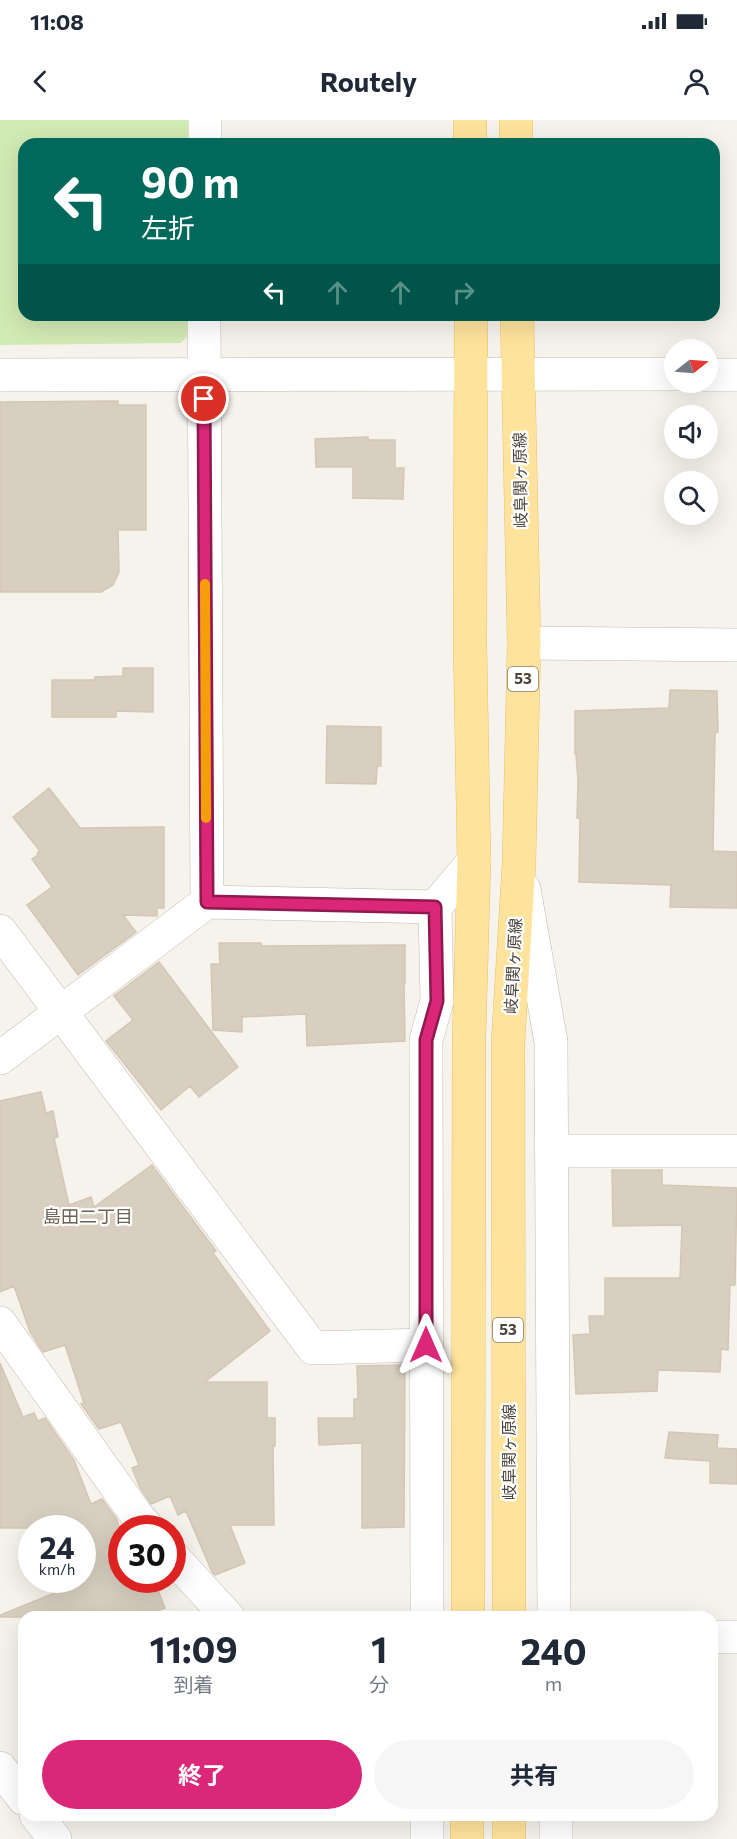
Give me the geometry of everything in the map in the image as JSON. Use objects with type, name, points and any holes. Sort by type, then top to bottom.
[{"type":"main road","points":[[470,120],[470,138]]},
{"type":"main road","points":[[516,120],[516,138]]},
{"type":"main road","name":"53","points":[[468,1611],[469,1040],[474,861],[470,644],[471,321]]},
{"type":"main road","name":"岐阜関ヶ原線","points":[[509,1611],[508,1043],[519,863],[524,643],[517,321]]},
{"type":"main road","points":[[467,1821],[467,1839]]},
{"type":"main road","points":[[509,1821],[509,1839]]},
{"type":"street","points":[[205,120],[205,138]]},
{"type":"street","points":[[204,321],[207,902]]},
{"type":"street","points":[[0,375],[664,375]]},
{"type":"street","points":[[718,375],[737,375]]},
{"type":"street","points":[[524,643],[737,645]]},
{"type":"street","points":[[427,1611],[426,1040],[437,1001],[435,907],[474,861]]},
{"type":"street","points":[[519,863],[551,1042],[554,1611]]},
{"type":"street","points":[[0,1058],[207,902],[435,907]]},
{"type":"street","points":[[0,931],[313,1348],[426,1345]]},
{"type":"street","points":[[551,1151],[737,1151]]},
{"type":"street","points":[[0,1323],[137,1515]]},
{"type":"street","points":[[186,1571],[222,1611]]},
{"type":"street","points":[[718,1637],[737,1637]]},
{"type":"street","points":[[0,1768],[18,1791]]},
{"type":"street","points":[[41,1821],[55,1839]]},
{"type":"street","points":[[427,1821],[427,1839]]},
{"type":"street","points":[[556,1821],[556,1839]]},
{"type":"green space","points":[[0,120],[192,120],[191,138],[18,138],[18,321],[190,321],[190,333],[181,343],[0,345]]},
{"type":"building","points":[[118,401],[118,405],[146,405],[146,530],[118,530],[119,572],[113,585],[101,592],[0,592],[0,402]]},
{"type":"building","points":[[368,437],[368,440],[395,440],[395,468],[404,468],[403,499],[353,498],[353,467],[316,467],[315,439]]},
{"type":"building","points":[[123,668],[153,668],[153,712],[116,711],[116,717],[52,717],[52,680],[95,680],[95,677],[123,676]]},
{"type":"building","points":[[670,690],[717,691],[718,732],[715,733],[713,851],[737,852],[737,908],[670,907],[671,885],[579,882],[580,818],[577,818],[575,711],[669,708]]},
{"type":"building","points":[[327,726],[381,727],[381,766],[377,766],[376,784],[326,783]]},
{"type":"building","points":[[49,788],[80,828],[164,827],[164,908],[157,908],[157,916],[123,915],[136,932],[78,975],[27,905],[52,887],[32,859],[40,851],[13,817]]},
{"type":"building","points":[[219,943],[261,943],[261,946],[405,945],[405,1041],[307,1046],[306,1014],[242,1017],[242,1032],[213,1030],[211,964],[220,964]]},
{"type":"building","points":[[159,962],[238,1067],[199,1097],[190,1086],[161,1110],[106,1041],[133,1020],[114,996]]},
{"type":"building","points":[[41,1092],[46,1113],[53,1111],[58,1137],[54,1138],[69,1205],[91,1197],[94,1207],[152,1165],[216,1251],[213,1253],[270,1331],[205,1382],[267,1382],[267,1418],[275,1418],[274,1525],[230,1525],[245,1563],[215,1575],[212,1572],[186,1511],[178,1515],[170,1496],[151,1504],[140,1488],[132,1468],[139,1465],[121,1422],[99,1429],[81,1404],[84,1403],[65,1345],[43,1352],[30,1332],[14,1286],[0,1292],[0,1101]]},
{"type":"building","points":[[612,1170],[662,1170],[662,1185],[737,1188],[735,1285],[730,1285],[728,1350],[721,1349],[720,1372],[658,1370],[657,1391],[576,1394],[573,1335],[590,1334],[589,1316],[605,1316],[605,1278],[680,1278],[682,1225],[613,1226]]},
{"type":"building","points":[[0,1363],[23,1417],[34,1413],[38,1421],[45,1418],[74,1460],[91,1504],[102,1499],[114,1515],[108,1515],[108,1593],[159,1593],[165,1608],[157,1611],[18,1611],[18,1617],[0,1617],[0,1615],[55,1593],[96,1593],[96,1515],[18,1515],[18,1528],[0,1528]]},
{"type":"building","points":[[405,1365],[404,1527],[362,1528],[362,1443],[319,1445],[318,1418],[354,1418],[354,1399],[358,1399],[357,1366]]},
{"type":"building","points":[[669,1432],[718,1435],[717,1448],[737,1449],[737,1484],[710,1483],[710,1461],[665,1458]]},
{"type":"slow traffic","points":[[205,584],[206,818]]},
{"type":"district","name":"島田二丁目","points":[[88,1217]]},
{"type":"route","points":[[204,399],[207,902],[435,907],[437,1001],[426,1040],[426,1345]]}]
